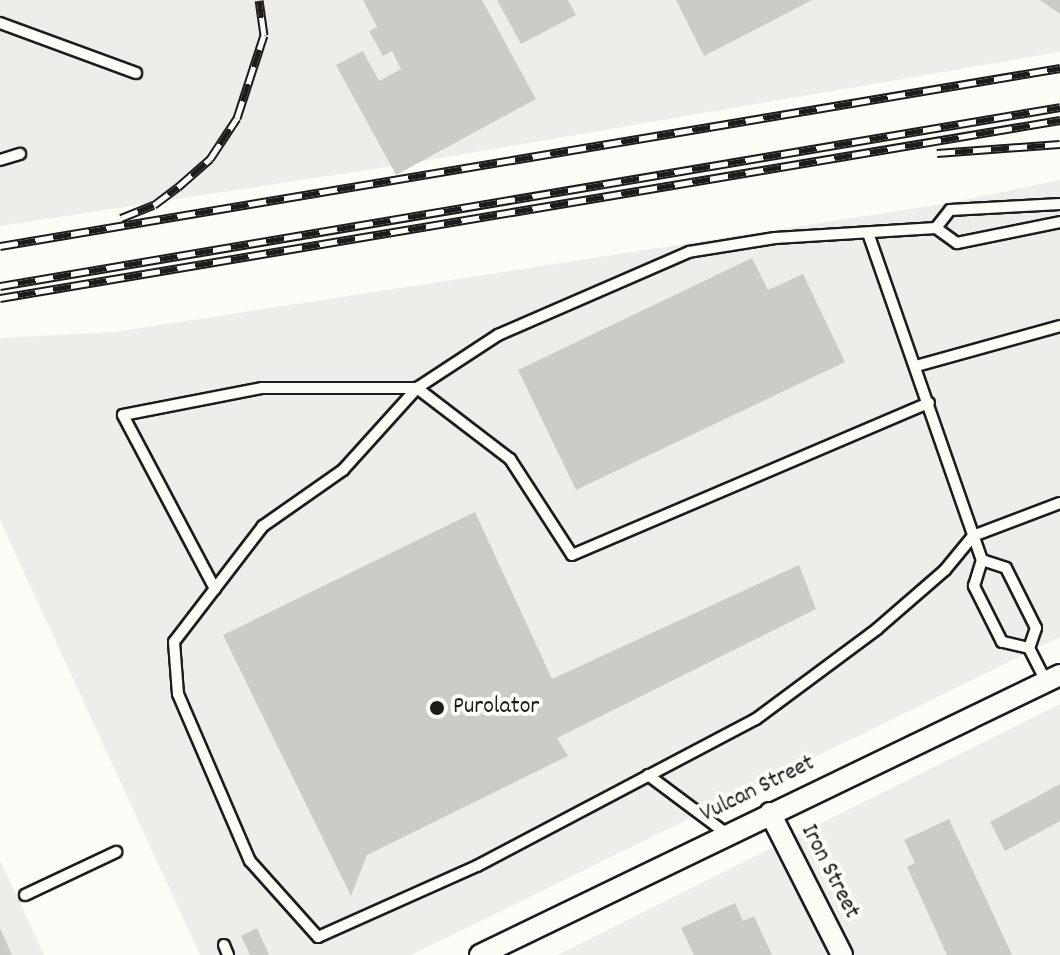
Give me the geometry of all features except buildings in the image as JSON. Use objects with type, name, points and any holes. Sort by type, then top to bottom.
[{"type":"street","name":"Vulcan Street","points":[[480,955],[1053,678]]},
{"type":"street","name":"Iron Street","points":[[770,813],[842,955]]},
{"type":"lane","points":[[0,23],[136,73]]},
{"type":"lane","points":[[0,160],[20,154]]},
{"type":"lane","points":[[936,228],[950,210],[1060,204]]},
{"type":"lane","points":[[1060,222],[957,243],[936,228],[775,238],[689,252],[498,335],[417,388],[343,470],[263,526],[174,642],[178,694],[250,861],[318,937],[477,866],[756,719],[877,629],[945,570],[973,536],[1060,503]]},
{"type":"lane","points":[[868,233],[982,560],[974,586],[1002,642],[1029,648],[1053,678]]},
{"type":"lane","points":[[916,366],[1060,326]]},
{"type":"lane","points":[[215,589],[123,415],[262,388],[417,388],[510,459],[572,555],[929,403]]},
{"type":"lane","points":[[982,560],[1006,568],[1036,628],[1029,648]]},
{"type":"lane","points":[[648,775],[727,834]]},
{"type":"lane","points":[[25,895],[116,852]]},
{"type":"shaded area","points":[[0,0],[1060,0],[1060,52],[400,165],[0,226]]},
{"type":"shaded area","points":[[1060,180],[1060,637],[411,955],[200,955],[0,520],[0,338],[115,332],[949,203]]},
{"type":"shaded area","points":[[1060,704],[1060,955],[557,955]]},
{"type":"shaded area","points":[[0,860],[44,955],[0,955]]},
{"type":"railway","points":[[121,218],[154,205],[178,187],[210,159],[237,118],[264,35],[259,0]]},
{"type":"railway","points":[[0,246],[1060,68]]},
{"type":"railway","points":[[0,286],[1060,107]]},
{"type":"railway","points":[[0,298],[1060,120]]},
{"type":"railway","points":[[937,153],[1060,144]]},
{"type":"place","name":"Purolator","points":[[437,708]]}]
